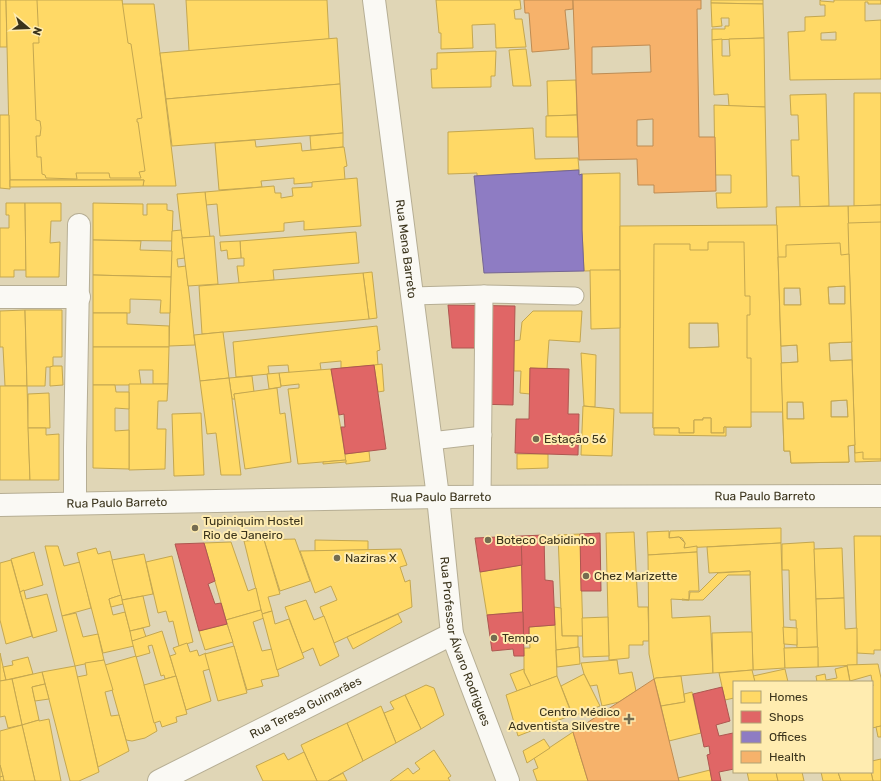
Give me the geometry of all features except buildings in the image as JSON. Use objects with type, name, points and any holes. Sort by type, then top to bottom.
[{"type":"street","name":"Rua Mena Barreto","points":[[374,0],[438,497]]},
{"type":"street","points":[[75,503],[79,226]]},
{"type":"street","points":[[0,298],[79,296]]},
{"type":"street","name":"Rua Paulo Barreto","points":[[0,505],[438,497],[881,496]]},
{"type":"street","name":"Rua Professor Álvaro Rodrigues","points":[[438,497],[452,634],[508,781]]},
{"type":"street","name":"Rua Teresa Guimarães","points":[[159,781],[452,634]]},
{"type":"lane","points":[[482,497],[484,294]]},
{"type":"lane","points":[[412,296],[484,294],[574,296]]},
{"type":"lane","points":[[431,441],[483,435]]},
{"type":"place","name":"Estação 56","points":[[536,439]]},
{"type":"place","name":"Tupiniquim Hostel Rio de Janeiro","points":[[195,528]]},
{"type":"place","name":"Boteco Cabidinho","points":[[488,540]]},
{"type":"place","name":"Naziras X","points":[[337,558]]},
{"type":"place","name":"Chez Marizette","points":[[586,576]]},
{"type":"place","name":"Tempo","points":[[494,638]]},
{"type":"place","name":"Centro Médico Adventista Silvestre","points":[[629,719]]}]
